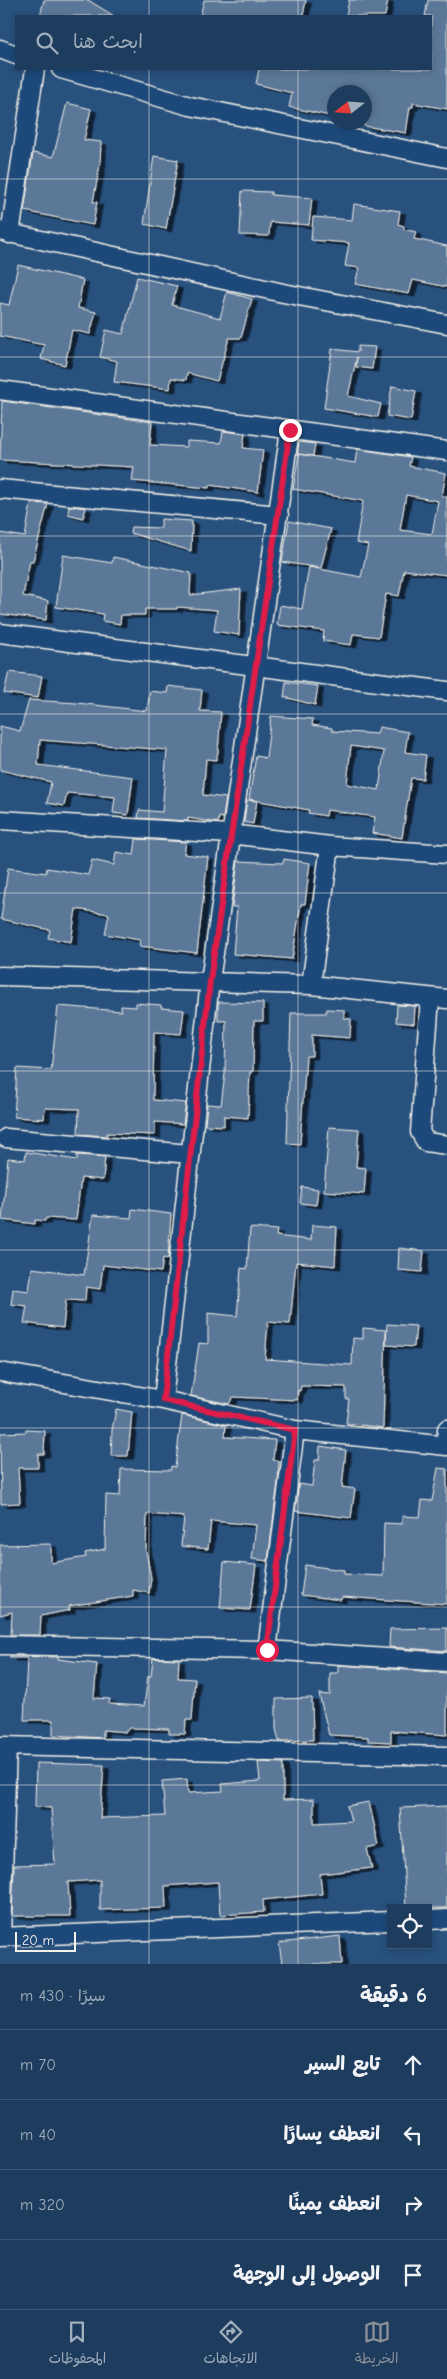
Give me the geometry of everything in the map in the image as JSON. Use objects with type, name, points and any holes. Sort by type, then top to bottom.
[{"type":"street","points":[[0,48],[15,54]]},
{"type":"street","points":[[35,70],[5,232],[283,293],[447,324]]},
{"type":"street","points":[[64,70],[190,106],[447,158]]},
{"type":"street","points":[[0,390],[447,451]]},
{"type":"street","points":[[163,1400],[210,981],[290,430]]},
{"type":"street","points":[[0,489],[279,515]]},
{"type":"street","points":[[0,633],[447,691]]},
{"type":"street","points":[[0,820],[230,834],[330,846],[447,854]]},
{"type":"street","points":[[311,985],[330,846]]},
{"type":"street","points":[[0,976],[311,985],[439,998],[420,1132],[426,1142],[447,1145]]},
{"type":"street","points":[[6,1138],[190,1154]]},
{"type":"street","points":[[0,1372],[163,1400],[295,1430],[447,1446],[447,1429]]},
{"type":"street","points":[[267,1650],[295,1430]]},
{"type":"street","points":[[0,1645],[267,1650],[447,1662]]},
{"type":"street","points":[[387,1921],[1,1937],[3,1746],[447,1756]]},
{"type":"street","points":[[432,1920],[447,1919]]},
{"type":"building","points":[[44,0],[88,0],[112,15],[40,15]]},
{"type":"building","points":[[204,0],[306,0],[303,15],[200,15]]},
{"type":"building","points":[[349,0],[388,0],[385,15],[346,15]]},
{"type":"building","points":[[428,0],[447,0],[447,109],[413,103],[413,107],[410,107],[406,133],[372,127],[372,85],[327,85],[327,115],[289,107],[292,93],[256,84],[259,70],[432,70],[432,15],[425,15]]},
{"type":"building","points":[[67,103],[91,109],[84,140],[101,142],[100,165],[93,202],[97,202],[93,225],[24,211],[33,153],[53,157]]},
{"type":"building","points":[[154,156],[178,160],[166,229],[144,224]]},
{"type":"building","points":[[242,191],[271,192],[271,195],[312,198],[309,225],[270,222],[269,236],[240,235]]},
{"type":"building","points":[[354,204],[400,211],[398,224],[404,226],[403,229],[416,232],[414,239],[447,246],[447,287],[413,280],[409,294],[355,284],[359,268],[345,266],[349,243],[311,240],[313,217],[352,220]]},
{"type":"building","points":[[18,265],[83,280],[78,308],[96,312],[90,334],[72,330],[65,365],[41,359],[44,345],[0,336],[0,303],[9,305]]},
{"type":"building","points":[[137,277],[177,286],[172,305],[220,318],[227,292],[252,299],[241,338],[229,338],[217,381],[187,373],[186,380],[171,378],[170,389],[114,382],[117,361],[100,357],[106,330],[123,334]]},
{"type":"building","points":[[358,346],[375,347],[372,369],[356,367],[357,357],[348,396],[381,404],[378,417],[324,408],[332,349],[358,352]]},
{"type":"building","points":[[392,386],[416,391],[411,420],[387,416]]},
{"type":"building","points":[[2,401],[152,422],[150,445],[187,447],[187,441],[221,443],[223,431],[245,434],[243,448],[263,450],[258,492],[209,485],[209,488],[132,481],[134,467],[0,460]]},
{"type":"building","points":[[299,442],[315,444],[313,456],[297,454]]},
{"type":"building","points":[[357,449],[411,457],[409,466],[446,473],[442,496],[447,497],[447,575],[404,570],[399,596],[386,594],[379,637],[353,634],[351,645],[323,641],[324,631],[277,625],[280,605],[302,609],[309,567],[361,577],[368,545],[356,543],[363,501],[293,489],[299,454],[355,463]],"holes":[[[406,495],[438,501],[432,534],[400,530]]]},
{"type":"building","points":[[31,503],[48,504],[33,561],[30,561],[23,596],[48,601],[46,620],[0,614],[0,533],[25,537]]},
{"type":"building","points":[[69,506],[86,508],[83,518],[68,514]]},
{"type":"building","points":[[161,519],[192,521],[191,551],[130,533],[131,527],[161,528]]},
{"type":"building","points":[[289,521],[331,529],[321,568],[282,562]]},
{"type":"building","points":[[63,555],[112,563],[113,557],[191,573],[190,595],[241,589],[239,635],[214,631],[217,610],[177,607],[177,609],[145,609],[145,615],[121,615],[120,624],[102,621],[103,614],[56,607]]},
{"type":"building","points":[[9,672],[42,676],[38,698],[4,693]]},
{"type":"building","points":[[286,682],[318,686],[315,705],[284,697]]},
{"type":"building","points":[[168,686],[202,690],[200,711],[221,712],[218,752],[216,760],[206,759],[203,795],[226,798],[223,818],[219,817],[218,823],[188,818],[188,821],[138,818],[139,810],[162,812],[167,750],[40,740],[38,765],[133,777],[128,815],[113,813],[115,797],[67,793],[64,806],[47,803],[51,782],[0,770],[0,726],[20,731],[29,700],[147,711],[150,691],[167,693]]},
{"type":"building","points":[[271,716],[313,719],[312,725],[332,728],[332,731],[377,734],[379,727],[408,732],[405,752],[426,755],[423,779],[411,778],[402,838],[372,833],[375,817],[327,810],[326,816],[308,813],[309,810],[249,799],[256,756],[266,758]],"holes":[[[351,746],[384,751],[379,790],[347,784]]]},
{"type":"building","points":[[247,800],[257,801],[253,824],[244,822]]},
{"type":"building","points":[[136,839],[186,842],[184,854],[208,857],[197,953],[139,946],[140,940],[105,934],[109,914],[76,909],[71,942],[48,938],[50,930],[1,919],[8,868],[46,873],[47,868],[88,875],[92,860],[114,865],[116,852],[134,855]]},
{"type":"building","points":[[284,859],[310,863],[305,904],[301,904],[292,959],[233,954],[237,907],[232,907],[238,861],[283,863]]},
{"type":"building","points":[[218,1002],[263,1003],[263,1021],[254,1021],[253,1072],[250,1072],[248,1118],[224,1116],[224,1126],[205,1125],[207,1104],[221,1105],[225,1074],[226,1021],[218,1021]]},
{"type":"building","points":[[136,1003],[161,1005],[161,1008],[184,1010],[181,1034],[154,1032],[153,1100],[186,1103],[183,1124],[155,1122],[155,1135],[107,1133],[107,1136],[78,1134],[79,1109],[45,1108],[44,1119],[14,1117],[17,1068],[51,1070],[58,1006],[121,1011],[121,1006],[136,1007]]},
{"type":"building","points":[[397,1005],[415,1006],[414,1024],[396,1022]]},
{"type":"building","points":[[327,1009],[344,1010],[344,1018],[351,1019],[350,1038],[312,1035],[312,1056],[306,1056],[300,1144],[287,1143],[291,1013],[326,1013]]},
{"type":"building","points":[[329,1127],[359,1129],[356,1167],[366,1168],[364,1194],[324,1191]]},
{"type":"building","points":[[26,1152],[77,1160],[77,1155],[105,1157],[103,1180],[81,1178],[76,1220],[46,1218],[45,1221],[35,1220],[35,1224],[2,1220],[8,1158],[25,1160]]},
{"type":"building","points":[[302,1187],[318,1189],[316,1205],[300,1203]]},
{"type":"building","points":[[132,1209],[171,1214],[168,1259],[163,1258],[161,1272],[103,1265],[100,1289],[86,1287],[85,1301],[66,1300],[63,1328],[24,1323],[27,1306],[11,1304],[13,1289],[29,1291],[32,1268],[84,1275],[93,1215],[131,1218]]},
{"type":"building","points":[[312,1225],[337,1227],[335,1266],[296,1262],[290,1324],[268,1322],[265,1359],[352,1365],[353,1338],[363,1339],[363,1328],[386,1330],[383,1428],[346,1423],[349,1399],[346,1399],[346,1387],[301,1386],[300,1391],[298,1390],[297,1400],[233,1397],[229,1404],[191,1396],[199,1343],[208,1344],[208,1313],[237,1316],[241,1268],[247,1269],[250,1228],[277,1230],[276,1236],[311,1240]]},
{"type":"building","points":[[399,1248],[424,1251],[422,1272],[398,1270]]},
{"type":"building","points":[[387,1324],[416,1326],[414,1347],[386,1345]]},
{"type":"building","points":[[116,1409],[132,1412],[128,1456],[111,1456],[112,1430]]},
{"type":"building","points":[[182,1415],[226,1425],[225,1437],[275,1440],[273,1460],[279,1461],[278,1482],[268,1561],[252,1559],[256,1525],[211,1521],[208,1549],[181,1546],[184,1517],[147,1514],[146,1551],[151,1578],[149,1593],[133,1590],[133,1596],[69,1606],[70,1610],[41,1616],[40,1635],[11,1635],[12,1612],[0,1615],[0,1545],[51,1544],[51,1563],[86,1557],[85,1553],[105,1549],[106,1495],[120,1496],[121,1469],[171,1470],[171,1466],[175,1467]]},
{"type":"building","points":[[26,1430],[45,1431],[44,1454],[38,1454],[38,1468],[18,1468],[20,1503],[1,1504],[0,1433],[26,1432]]},
{"type":"building","points":[[320,1446],[346,1450],[342,1487],[355,1489],[351,1518],[295,1511],[299,1484],[312,1486],[315,1460],[319,1460]]},
{"type":"building","points":[[438,1468],[447,1469],[447,1604],[342,1597],[341,1600],[301,1595],[305,1565],[344,1570],[344,1574],[383,1576],[384,1523],[402,1524],[402,1516],[420,1517],[422,1500],[432,1501]]},
{"type":"building","points":[[224,1562],[256,1565],[250,1610],[220,1608]]},
{"type":"building","points":[[447,1628],[447,1651],[389,1647],[390,1629]]},
{"type":"building","points":[[10,1656],[58,1657],[58,1659],[97,1664],[94,1698],[110,1699],[109,1704],[144,1706],[148,1676],[151,1676],[153,1658],[179,1659],[178,1678],[195,1679],[192,1720],[186,1720],[185,1734],[169,1734],[169,1729],[129,1728],[126,1732],[103,1730],[103,1738],[53,1735],[53,1720],[24,1720],[27,1658],[10,1658]]},
{"type":"building","points":[[338,1665],[447,1673],[447,1735],[391,1731],[391,1742],[368,1741],[368,1737],[329,1735],[319,1694],[330,1695],[330,1673],[338,1673]]},
{"type":"building","points":[[312,1698],[313,1740],[279,1741],[276,1729],[276,1699]]},
{"type":"building","points":[[258,1762],[283,1763],[283,1800],[314,1799],[314,1823],[351,1821],[347,1806],[369,1802],[379,1846],[367,1849],[372,1868],[320,1874],[322,1894],[263,1900],[264,1912],[220,1915],[218,1882],[165,1886],[166,1908],[100,1910],[100,1880],[68,1882],[70,1916],[12,1916],[14,1865],[55,1864],[51,1808],[35,1807],[36,1763],[104,1765],[100,1818],[165,1816],[162,1781],[187,1779],[188,1793],[223,1791],[222,1784],[260,1781]]},
{"type":"building","points":[[447,1806],[447,1908],[432,1908],[432,1904],[406,1904],[400,1808]]},
{"type":"building","points":[[340,1936],[342,1964],[282,1964],[279,1943]]},
{"type":"route","points":[[267,1650],[295,1430],[163,1400],[210,981],[290,430]]}]
